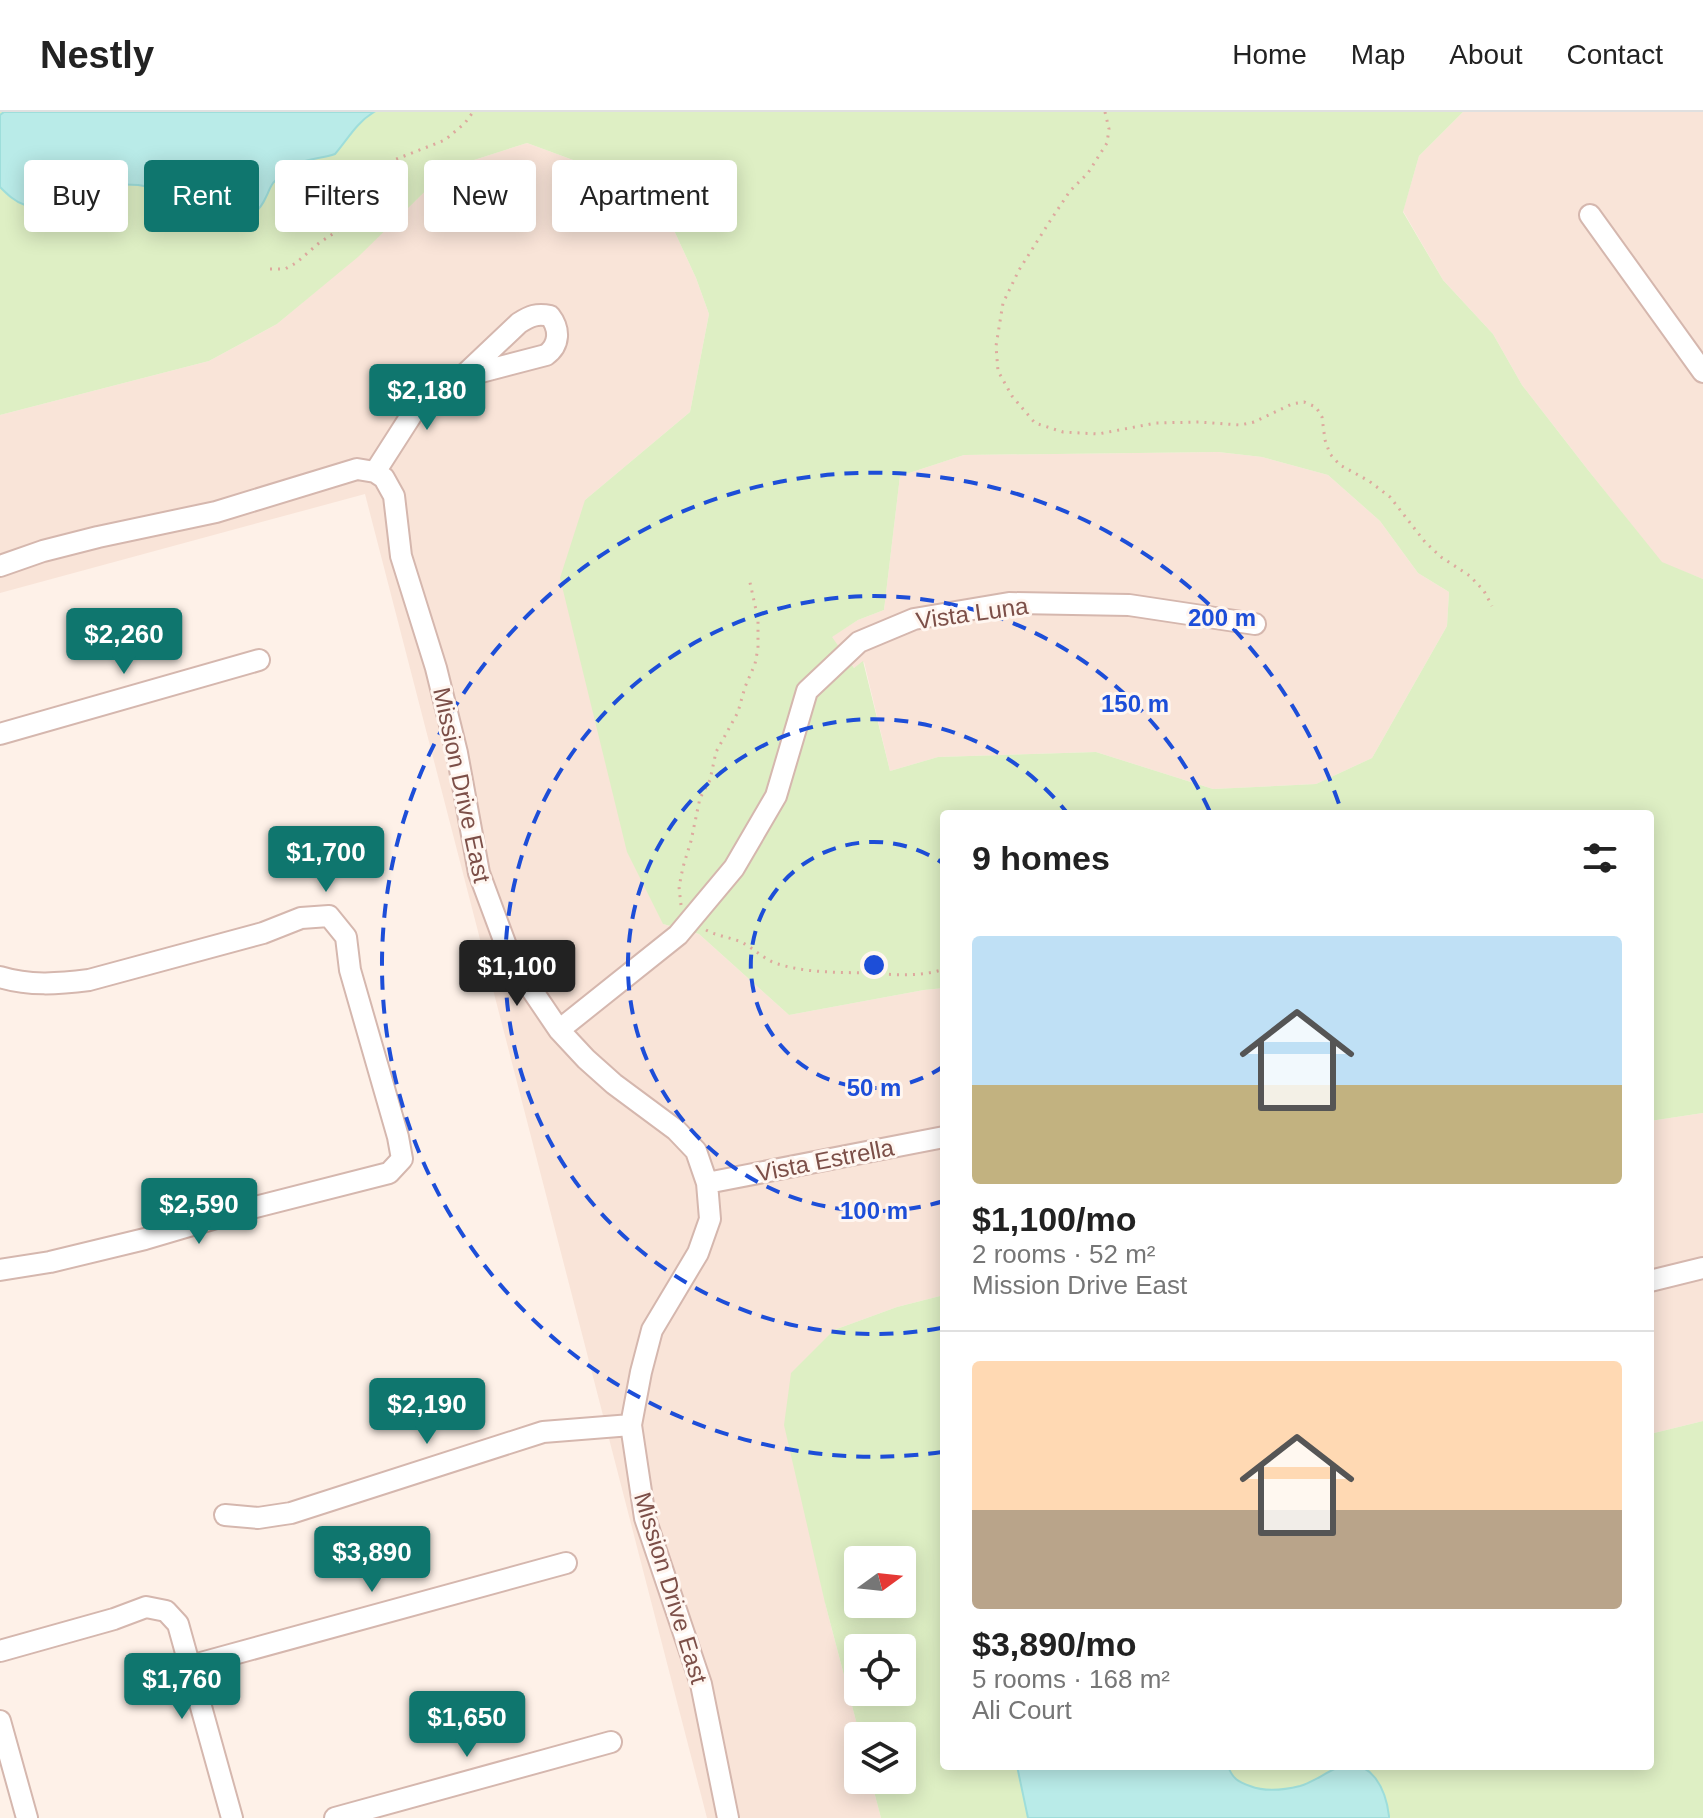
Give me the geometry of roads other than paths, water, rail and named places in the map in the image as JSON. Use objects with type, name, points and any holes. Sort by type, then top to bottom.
[{"type":"street","points":[[1590,215],[1703,372]]},
{"type":"street","points":[[0,566],[98,537],[229,509],[357,469],[375,472],[416,408],[462,377]]},
{"type":"street","name":"Mission Drive East","points":[[375,472],[384,478],[394,496],[401,556],[440,682],[457,753],[479,873],[511,959],[559,1030],[586,1059],[676,1130],[696,1151],[707,1183],[710,1219],[698,1253],[652,1330],[631,1425],[645,1518],[701,1684],[728,1818]]},
{"type":"street","name":"Vista Luna","points":[[559,1030],[678,935],[734,868],[776,796],[807,691],[859,642],[914,619],[1009,603],[1129,605],[1255,624]]},
{"type":"street","points":[[0,734],[259,660]]},
{"type":"street","points":[[0,977],[18,983],[41,984],[89,980],[263,933],[301,918],[329,916],[346,937],[350,970],[402,1159],[389,1173],[145,1239],[50,1262],[0,1270]]},
{"type":"street","name":"Vista Estrella","points":[[707,1183],[940,1138]]},
{"type":"street","points":[[1654,1280],[1703,1268]]},
{"type":"street","points":[[225,1515],[258,1518],[291,1513],[543,1432],[631,1425]]},
{"type":"street","points":[[190,1666],[566,1563]]},
{"type":"street","points":[[0,1651],[146,1607],[166,1611],[178,1624],[232,1818]]},
{"type":"street","points":[[0,1721],[27,1818]]},
{"type":"street","points":[[335,1818],[611,1742]]},
{"type":"water","points":[[4,112],[374,112],[357,126],[335,154],[308,160],[275,160],[275,181],[259,209],[259,160],[144,160],[144,186],[128,185],[128,160],[24,160],[24,205],[0,187],[0,115]]},
{"type":"water","points":[[1018,1770],[1230,1770],[1242,1783],[1275,1790],[1300,1786],[1333,1770],[1367,1770],[1381,1787],[1389,1818],[1028,1818]]}]
